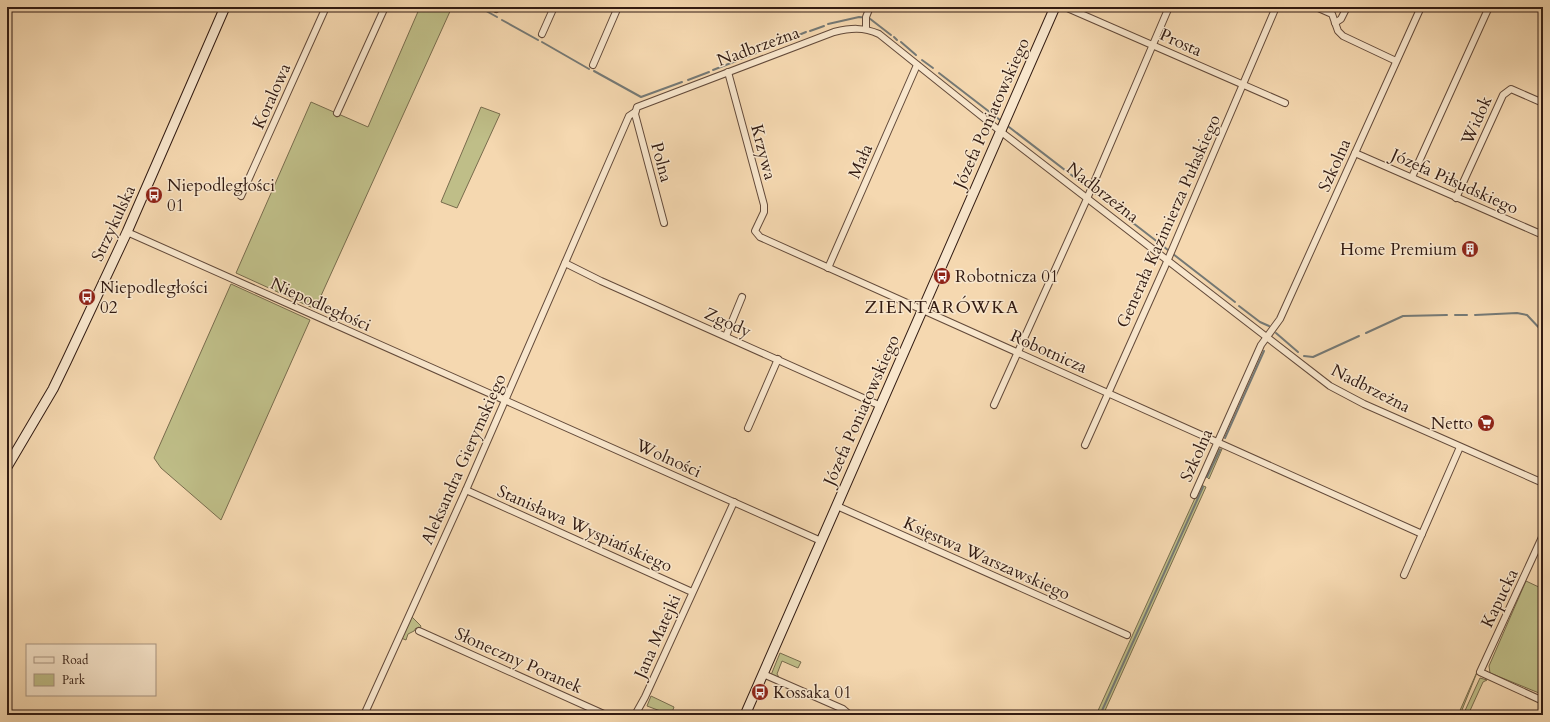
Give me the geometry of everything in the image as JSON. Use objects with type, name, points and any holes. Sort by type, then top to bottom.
[{"type":"street","name":"Strzykulska","points":[[7,467],[56,383],[127,232],[224,7]]},
{"type":"street","name":"Koralowa","points":[[241,196],[326,7]]},
{"type":"street","points":[[337,113],[385,7]]},
{"type":"street","points":[[542,34],[554,7]]},
{"type":"street","points":[[594,65],[618,7]]},
{"type":"street","name":"Józefa Poniatowskiego","points":[[745,715],[1055,7]]},
{"type":"street","name":"Prosta","points":[[1065,7],[1285,103]]},
{"type":"street","points":[[994,405],[1087,198],[1170,7]]},
{"type":"street","name":"Generała Kazimierza Pułaskiego","points":[[1085,445],[1244,85],[1276,7]]},
{"type":"street","points":[[1316,7],[1332,14],[1335,23],[1343,36],[1396,61]]},
{"type":"street","points":[[1335,23],[1341,19],[1347,7]]},
{"type":"street","name":"Szkolna","points":[[1194,495],[1216,443],[1267,336],[1280,320],[1421,7]]},
{"type":"street","points":[[1412,178],[1489,7]]},
{"type":"street","points":[[866,28],[868,10]]},
{"type":"street","name":"Nadbrzeżna","points":[[635,110],[728,72],[834,32],[849,28],[866,28],[879,34],[1000,132],[1330,386],[1364,404],[1543,483]]},
{"type":"street","name":"Mała","points":[[828,268],[917,65]]},
{"type":"street","name":"Krzywa","points":[[728,72],[764,205],[764,212],[756,231],[760,237]]},
{"type":"street","name":"Widok","points":[[1456,198],[1502,94],[1511,89],[1543,103]]},
{"type":"street","name":"Aleksandra Gierymskiego","points":[[364,715],[466,490],[629,116],[635,110]]},
{"type":"street","name":"Polna","points":[[635,110],[664,222]]},
{"type":"street","name":"Józefa Piłsudskiego","points":[[1355,153],[1543,235]]},
{"type":"street","name":"Niepodległości","points":[[127,232],[505,401]]},
{"type":"street","name":"Robotnicza","points":[[760,237],[1216,443],[1422,534]]},
{"type":"street","name":"Zgody","points":[[565,263],[601,281],[881,406]]},
{"type":"street","points":[[726,336],[742,297]]},
{"type":"street","points":[[748,428],[778,359]]},
{"type":"street","name":"Wolności","points":[[505,401],[821,541]]},
{"type":"street","points":[[1404,576],[1460,447]]},
{"type":"street","name":"Stanisława Wyspiańskiego","points":[[466,490],[692,592]]},
{"type":"street","name":"Jana Matejki","points":[[635,715],[645,697],[734,502]]},
{"type":"street","name":"Księstwa Warszawskiego","points":[[837,506],[1127,635]]},
{"type":"street","name":"Kapucka","points":[[1543,535],[1480,672],[1543,701]]},
{"type":"street","name":"Słoneczny Poranek","points":[[419,631],[606,715]]},
{"type":"street","points":[[763,674],[843,709],[850,715]]},
{"type":"green space","points":[[420,7],[452,7],[315,309],[236,273],[311,102],[368,127]]},
{"type":"green space","points":[[481,107],[500,114],[457,208],[441,202]]},
{"type":"green space","points":[[231,284],[310,320],[221,520],[161,468],[154,458]]},
{"type":"green space","points":[[1217,449],[1222,449],[1209,479],[1205,475]]},
{"type":"green space","points":[[1201,485],[1206,487],[1103,715],[1096,715]]},
{"type":"green space","points":[[1526,581],[1543,589],[1543,683],[1539,693],[1490,673],[1489,666]]},
{"type":"green space","points":[[411,616],[421,626],[419,630],[416,628],[408,634],[406,640],[401,638]]},
{"type":"green space","points":[[780,653],[801,662],[798,668],[782,661],[777,674],[780,679],[771,675]]},
{"type":"green space","points":[[1480,665],[1460,715],[1458,715]]},
{"type":"green space","points":[[1480,678],[1487,680],[1483,682],[1468,715],[1463,715]]},
{"type":"green space","points":[[651,696],[674,707],[671,715],[647,706]]},
{"type":"waterway","points":[[479,7],[497,17]]},
{"type":"waterway","points":[[828,24],[859,17],[869,18],[891,35]]},
{"type":"waterway","points":[[502,20],[538,40]]},
{"type":"waterway","points":[[810,31],[824,26]]},
{"type":"waterway","points":[[765,49],[806,32]]},
{"type":"waterway","points":[[894,37],[897,40]]},
{"type":"waterway","points":[[542,42],[589,69]]},
{"type":"waterway","points":[[901,42],[916,55]]},
{"type":"waterway","points":[[741,59],[761,51]]},
{"type":"waterway","points":[[922,60],[933,68]]},
{"type":"waterway","points":[[713,70],[736,61]]},
{"type":"waterway","points":[[594,71],[641,97],[682,82]]},
{"type":"waterway","points":[[688,80],[709,72]]},
{"type":"waterway","points":[[939,73],[1000,120]]},
{"type":"waterway","points":[[1009,127],[1087,187]]},
{"type":"waterway","points":[[1092,191],[1112,206]]},
{"type":"waterway","points":[[1115,209],[1168,250]]},
{"type":"waterway","points":[[1173,254],[1235,302]]},
{"type":"waterway","points":[[1239,306],[1260,322],[1269,326]]},
{"type":"waterway","points":[[1475,315],[1517,313],[1527,315],[1543,332]]},
{"type":"waterway","points":[[1366,333],[1403,316],[1447,315]]},
{"type":"waterway","points":[[1455,315],[1467,315]]},
{"type":"waterway","points":[[1276,333],[1298,352]]},
{"type":"waterway","points":[[1304,356],[1313,357],[1359,336]]},
{"type":"waterway","points":[[1225,438],[1264,351]]},
{"type":"waterway","points":[[1207,477],[1220,450]]},
{"type":"waterway","points":[[1100,715],[1203,487]]},
{"type":"place","name":"Niepodległości 01","points":[[154,195]]},
{"type":"place","name":"Home Premium","points":[[1470,249]]},
{"type":"place","name":"Robotnicza 01","points":[[942,276]]},
{"type":"place","name":"Niepodległości 02","points":[[87,297]]},
{"type":"place","name":"Netto","points":[[1486,423]]},
{"type":"place","name":"Kossaka 01","points":[[760,692]]},
{"type":"district","name":"ZIENTARÓWKA","points":[[942,307]]}]
